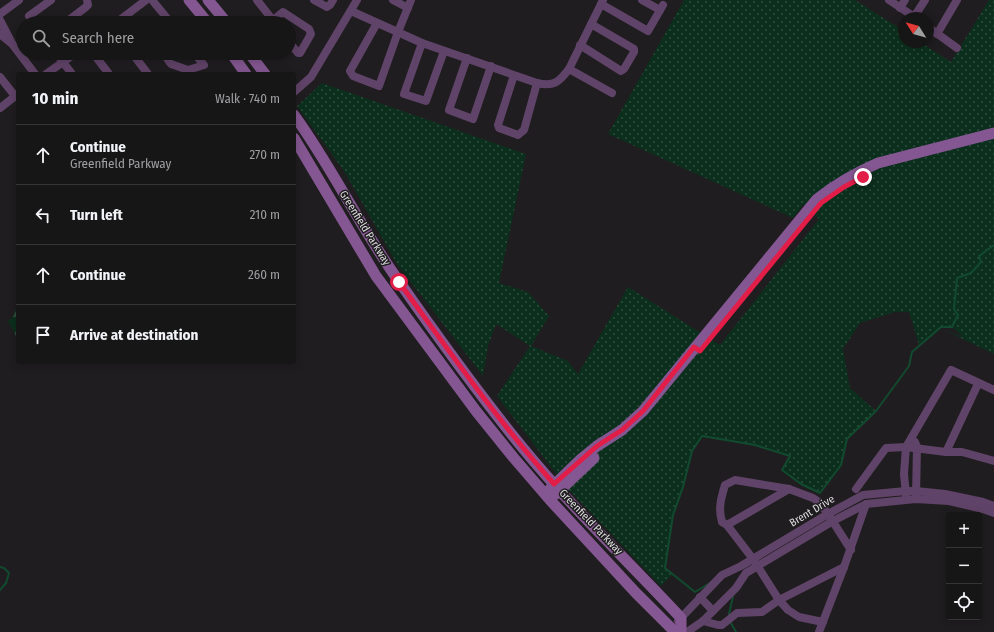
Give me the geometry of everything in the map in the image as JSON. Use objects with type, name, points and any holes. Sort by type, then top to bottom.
[{"type":"main road","points":[[189,0],[202,16]]},
{"type":"main road","points":[[208,0],[221,16]]},
{"type":"main road","points":[[236,60],[245,72]]},
{"type":"main road","points":[[254,60],[263,72]]},
{"type":"main road","name":"Greenfield Parkway","points":[[296,117],[385,262],[487,402],[522,447],[557,487],[681,618],[676,631],[636,593],[547,497],[476,411],[376,276],[296,141]]},
{"type":"main road","points":[[547,497],[597,446],[622,430],[643,411],[697,349],[819,201],[835,185],[878,163],[994,133]]},
{"type":"main road","points":[[819,201],[848,185],[888,167],[994,140]]},
{"type":"main road","points":[[326,191],[338,184]]},
{"type":"main road","points":[[636,593],[639,573]]},
{"type":"street","points":[[0,14],[19,0]]},
{"type":"street","points":[[29,16],[51,0]]},
{"type":"street","points":[[74,16],[88,5],[87,0]]},
{"type":"street","points":[[125,16],[146,0]]},
{"type":"street","points":[[152,0],[163,16]]},
{"type":"street","points":[[257,0],[269,16]]},
{"type":"street","points":[[314,0],[327,7],[333,0]]},
{"type":"street","points":[[296,90],[311,77],[357,0]]},
{"type":"street","points":[[393,0],[408,8]]},
{"type":"street","points":[[377,22],[350,71],[353,76],[379,86],[411,0]]},
{"type":"street","points":[[351,11],[422,43],[537,83],[548,85],[563,77],[569,69],[602,2],[648,30],[661,8],[642,0]]},
{"type":"street","points":[[889,0],[907,12]]},
{"type":"street","points":[[900,8],[905,0]]},
{"type":"street","points":[[918,12],[925,0]]},
{"type":"street","points":[[937,34],[957,0]]},
{"type":"street","points":[[279,16],[283,12],[289,16]]},
{"type":"street","points":[[0,20],[16,49]]},
{"type":"street","points":[[296,20],[310,29],[311,34],[300,53],[296,51]]},
{"type":"street","points":[[580,46],[621,71],[624,69],[634,52],[634,49],[590,24]]},
{"type":"street","points":[[934,32],[957,48]]},
{"type":"street","points":[[0,34],[13,45]]},
{"type":"street","points":[[422,43],[404,94],[426,101],[444,51]]},
{"type":"street","points":[[467,58],[449,110],[473,119],[491,66]]},
{"type":"street","points":[[24,60],[33,72]]},
{"type":"street","points":[[49,72],[66,60]]},
{"type":"street","points":[[98,60],[107,72]]},
{"type":"street","points":[[137,60],[146,72]]},
{"type":"street","points":[[168,60],[171,64],[188,70],[204,65],[200,60]]},
{"type":"street","points":[[63,62],[70,72]]},
{"type":"street","points":[[569,69],[612,93]]},
{"type":"street","points":[[514,75],[498,125],[499,128],[518,135],[524,130],[537,83]]},
{"type":"street","points":[[0,77],[16,94]]},
{"type":"street","points":[[0,108],[16,96]]},
{"type":"street","points":[[906,500],[904,474],[906,447],[951,370],[978,384],[994,390]]},
{"type":"street","points":[[946,452],[978,384]]},
{"type":"street","points":[[912,436],[916,447],[916,495]]},
{"type":"street","points":[[856,489],[886,448],[916,447],[946,452],[962,452],[994,461]]},
{"type":"street","points":[[823,622],[799,617],[788,610],[779,600],[755,562],[728,525],[722,522],[720,504],[725,486],[735,480],[789,489],[814,498],[819,502],[850,550]]},
{"type":"street","points":[[728,525],[789,489]]},
{"type":"street","name":"Brent Drive","points":[[681,618],[722,575],[741,566],[755,562],[830,518],[863,495],[906,490],[916,495],[949,501],[994,513]]},
{"type":"street","name":"Brent Drive","points":[[830,518],[866,504],[906,500],[916,495],[945,494],[994,506]]},
{"type":"street","points":[[819,632],[844,568],[866,504]]},
{"type":"street","name":"Brent Drive","points":[[687,632],[703,621],[736,588],[755,562]]},
{"type":"street","points":[[703,621],[722,625],[737,614],[762,612],[779,600],[844,568]]},
{"type":"street","points":[[700,597],[713,611]]},
{"type":"green space","points":[[684,0],[855,0],[898,27],[898,48],[929,48],[951,62],[989,0],[994,0],[994,354],[944,330],[963,337],[952,327],[941,327],[919,345],[909,312],[895,312],[860,323],[843,349],[850,388],[876,411],[847,439],[841,465],[820,493],[801,484],[782,470],[789,456],[755,445],[702,436],[692,451],[683,487],[673,515],[665,568],[673,574],[661,586],[567,488],[497,396],[530,346],[496,324],[488,346],[483,376],[397,264],[344,171],[297,106],[322,83],[526,154],[499,283],[528,292],[549,316],[531,346],[568,361],[578,374],[628,287],[720,345],[819,219],[803,205],[793,218],[608,134]]},
{"type":"green space","points":[[16,309],[16,336],[8,321],[13,317]]},
{"type":"waterway","points":[[710,583],[695,592],[665,568],[673,515],[683,487],[692,451],[702,436],[755,445],[790,456],[782,470],[801,484],[820,493],[841,465],[847,439],[876,411],[909,366],[912,352],[941,327],[952,327],[958,315],[954,309],[957,278],[971,273],[981,262],[979,256],[994,245]]},
{"type":"waterway","points":[[0,567],[4,568],[9,573],[6,583],[0,590]]},
{"type":"waterway","points":[[729,614],[733,596]]},
{"type":"waterway","points":[[731,623],[736,632]]},
{"type":"route","points":[[399,282],[487,402],[522,447],[554,484],[581,459],[597,446],[622,430],[643,411],[694,347],[700,351],[821,203],[844,187],[863,177]]}]
